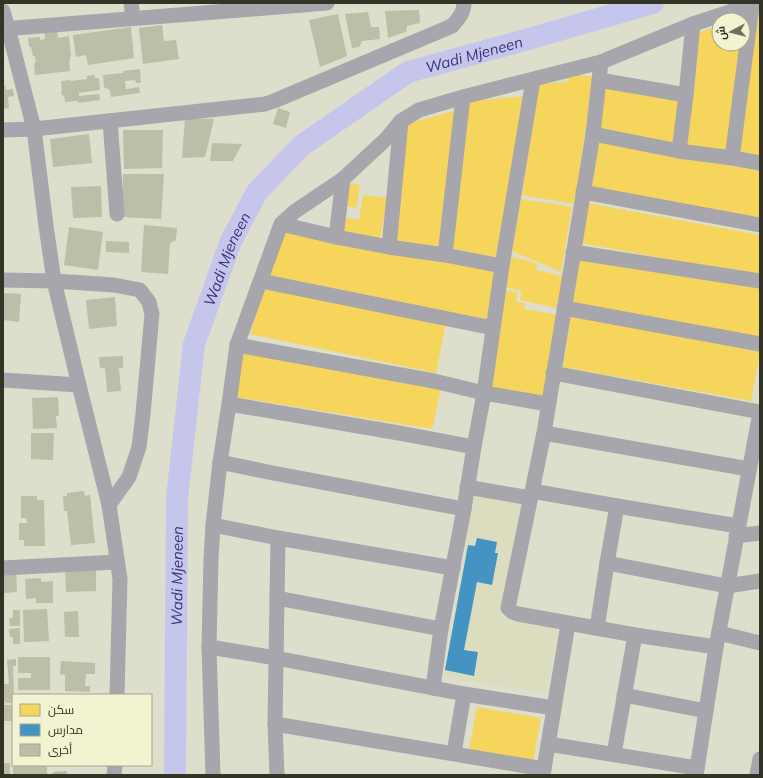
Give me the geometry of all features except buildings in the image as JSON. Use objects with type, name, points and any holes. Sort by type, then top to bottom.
[{"type":"street","points":[[131,3],[133,18]]},
{"type":"street","points":[[6,28],[327,3]]},
{"type":"street","points":[[3,130],[34,130],[265,104],[452,26],[460,18],[464,8],[464,3]]},
{"type":"street","points":[[214,775],[210,648],[211,559],[220,462],[237,345],[281,224],[294,212],[343,179],[386,139],[401,121],[419,110],[463,97],[601,62],[694,24],[756,5],[732,158]]},
{"type":"street","points":[[3,11],[6,28],[34,130],[54,281],[109,506],[115,541],[120,579],[117,694]]},
{"type":"street","points":[[679,152],[694,24]]},
{"type":"street","points":[[601,62],[593,134],[544,433],[508,608],[512,612],[518,614],[635,636],[717,640],[760,644]]},
{"type":"street","points":[[432,688],[441,629],[484,393],[502,266],[533,80]]},
{"type":"street","points":[[599,80],[686,95]]},
{"type":"street","points":[[445,255],[463,97]]},
{"type":"street","points":[[110,121],[117,214]]},
{"type":"street","points":[[389,247],[401,121]]},
{"type":"street","points":[[593,134],[679,152],[760,163]]},
{"type":"street","points":[[336,237],[343,179]]},
{"type":"street","points":[[583,192],[760,225]]},
{"type":"street","points":[[281,224],[336,237],[502,266]]},
{"type":"street","points":[[573,252],[760,280]]},
{"type":"street","points":[[3,280],[54,281],[114,285],[140,290],[149,302],[152,314],[139,448],[129,477],[109,506]]},
{"type":"street","points":[[261,281],[493,328]]},
{"type":"street","points":[[564,308],[760,344]]},
{"type":"street","points":[[237,345],[434,381],[484,393],[548,404]]},
{"type":"street","points":[[548,744],[614,754],[697,772],[717,640],[737,531],[753,486],[749,469],[757,438],[760,412],[553,373]]},
{"type":"street","points":[[3,380],[79,385]]},
{"type":"street","points":[[229,404],[474,447]]},
{"type":"street","points":[[544,433],[749,469]]},
{"type":"street","points":[[220,462],[464,509]]},
{"type":"street","points":[[468,487],[617,506],[737,531],[760,533]]},
{"type":"street","points":[[597,628],[617,506]]},
{"type":"street","points":[[213,525],[278,538],[453,568]]},
{"type":"street","points":[[278,538],[275,724],[278,775]]},
{"type":"street","points":[[3,568],[117,562]]},
{"type":"street","points":[[607,563],[727,586],[760,581]]},
{"type":"street","points":[[277,598],[441,629]]},
{"type":"street","points":[[275,724],[454,753],[543,772],[568,624]]},
{"type":"street","points":[[614,754],[635,636]]},
{"type":"street","points":[[210,648],[276,658],[464,694],[554,708]]},
{"type":"street","points":[[454,753],[464,694]]},
{"type":"street","points":[[624,695],[706,711]]},
{"type":"street","points":[[757,775],[760,759]]},
{"type":"shaded area","points":[[475,492],[524,501],[501,619],[558,628],[546,693],[444,677]]},
{"type":"waterway","name":"Wadi Mjeneen","points":[[175,775],[177,498],[194,344],[231,241],[257,192],[301,146],[408,72],[653,3]]}]
